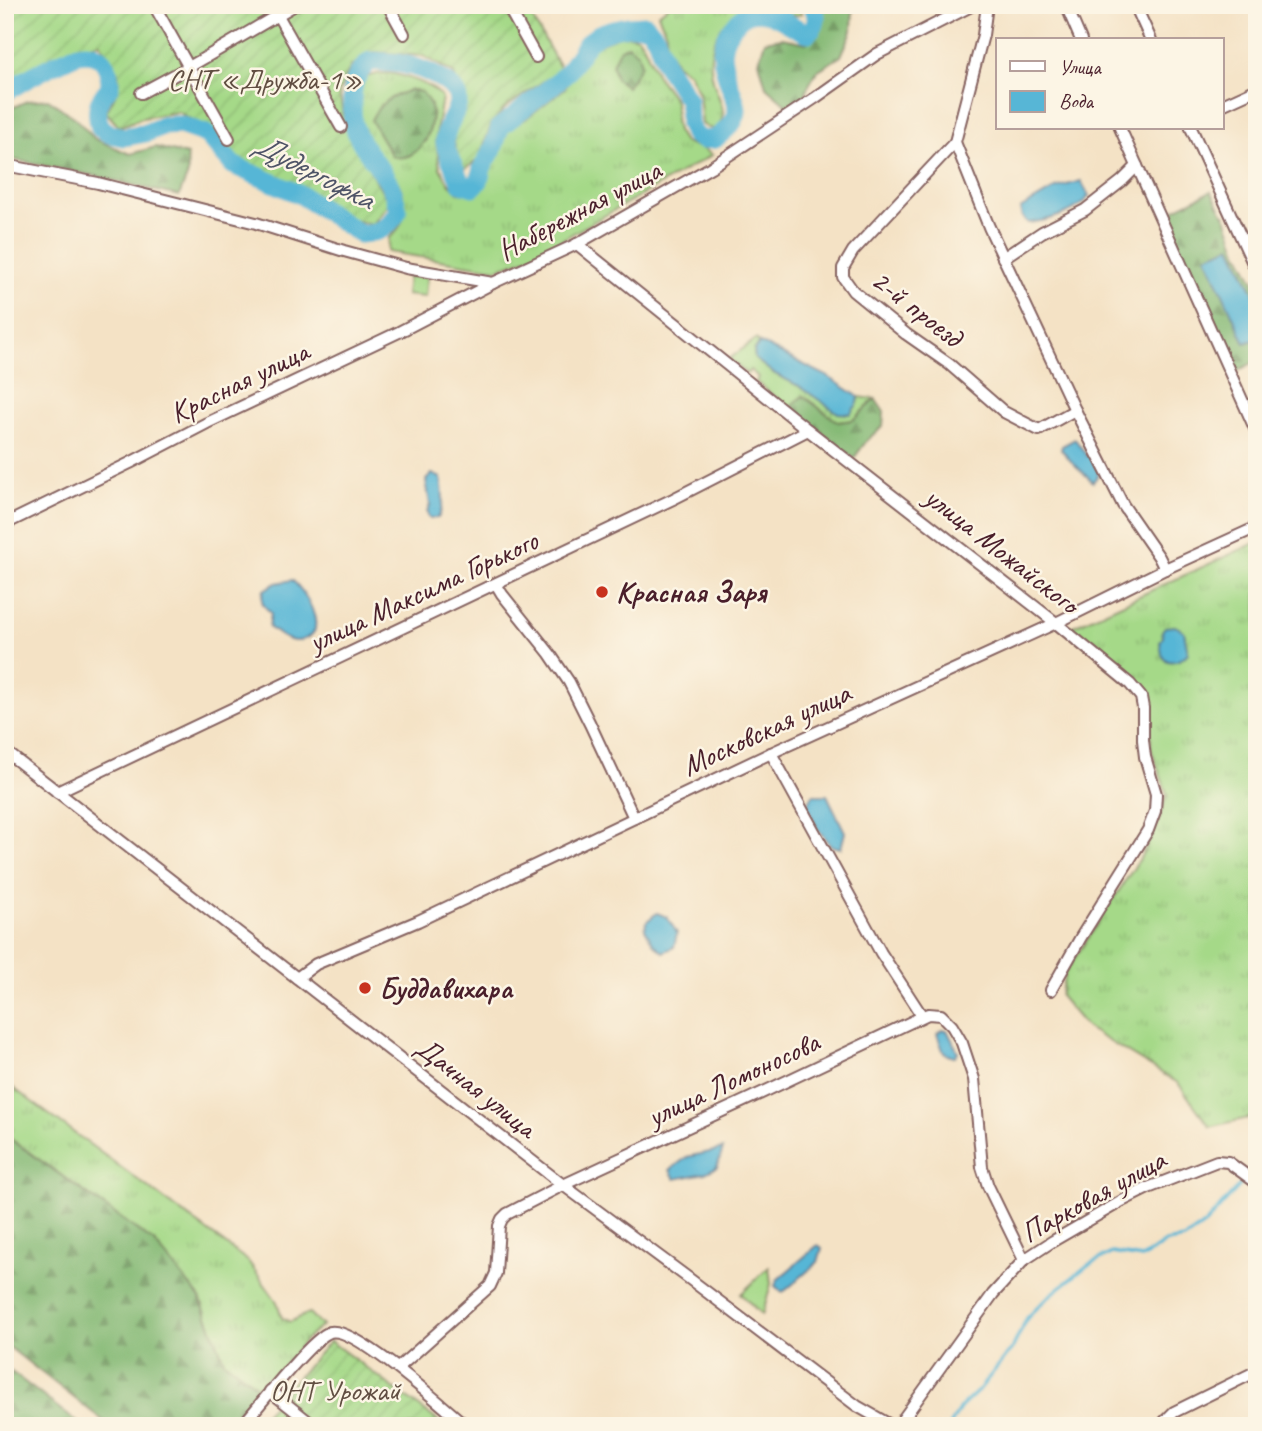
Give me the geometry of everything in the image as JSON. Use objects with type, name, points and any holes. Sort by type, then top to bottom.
[{"type":"street","points":[[154,5],[229,139]]},
{"type":"street","points":[[141,93],[190,67],[275,10],[295,5]]},
{"type":"street","points":[[388,5],[404,34]]},
{"type":"street","points":[[507,5],[536,57]]},
{"type":"street","name":"Набережная улица","points":[[5,165],[98,183],[256,223],[406,268],[493,284],[577,244],[711,167],[877,54],[973,5]]},
{"type":"street","name":"2-й проезд","points":[[987,5],[983,35],[955,142],[853,251],[844,268],[843,277],[853,291],[906,334],[949,364],[1004,412],[1039,430],[1075,410]]},
{"type":"street","points":[[1066,5],[1081,38]]},
{"type":"street","points":[[1135,5],[1150,38]]},
{"type":"street","points":[[275,10],[341,127]]},
{"type":"street","points":[[1224,104],[1257,89]]},
{"type":"street","points":[[1121,130],[1257,433]]},
{"type":"street","points":[[1192,130],[1257,272]]},
{"type":"street","points":[[955,142],[1003,258],[1075,410],[1123,505],[1159,557],[1164,569]]},
{"type":"street","points":[[1003,258],[1042,232],[1084,210],[1137,166]]},
{"type":"street","name":"улица Можайского","points":[[577,244],[808,430],[1056,622],[1130,684],[1141,697],[1145,757],[1156,794],[1155,811],[1148,830],[1051,990]]},
{"type":"street","name":"Красная улица","points":[[5,524],[493,284]]},
{"type":"street","name":"улица Максима Горького","points":[[57,792],[673,499],[808,430]]},
{"type":"street","name":"Московская улица","points":[[297,978],[316,964],[418,921],[1257,527]]},
{"type":"street","points":[[496,584],[569,682],[634,818]]},
{"type":"street","name":"Дачная улица","points":[[5,751],[563,1185],[857,1406],[892,1426]]},
{"type":"street","points":[[771,753],[881,953],[922,1016],[928,1013],[941,1015],[952,1026],[962,1043],[974,1079],[982,1167],[988,1186],[1024,1260]]},
{"type":"street","name":"улица Ломоносова","points":[[398,1368],[490,1286],[496,1273],[499,1226],[507,1214],[922,1016]]},
{"type":"street","name":"Парковая улица","points":[[898,1426],[993,1294],[1024,1260],[1122,1201],[1201,1166],[1217,1161],[1228,1162],[1257,1183]]},
{"type":"street","points":[[242,1426],[312,1346],[327,1333],[338,1331],[398,1368],[466,1426]]},
{"type":"street","points":[[1163,1426],[1174,1412],[1257,1371]]},
{"type":"street","points":[[270,1391],[314,1426]]},
{"type":"green space","name":"СНТ «Дружба-1»","points":[[12,5],[525,5],[561,69],[505,108],[491,125],[479,159],[462,171],[452,135],[464,98],[453,73],[423,56],[374,52],[351,66],[339,92],[345,126],[389,203],[373,224],[350,220],[305,192],[239,160],[210,130],[178,112],[142,118],[119,127],[106,112],[116,91],[118,76],[113,62],[100,43],[63,54],[5,83],[5,16]]},
{"type":"green space","points":[[670,5],[799,5],[801,14],[795,15],[758,6],[745,8],[732,16],[721,29],[714,43],[711,59],[712,76],[723,113],[716,129],[702,124],[699,93],[689,73],[676,64],[667,47],[666,33],[658,14]]},
{"type":"green space","points":[[823,5],[853,5],[852,31],[841,56],[817,71],[806,90],[807,104],[795,112],[766,87],[759,61],[765,41],[782,38],[806,43],[818,26]]},
{"type":"green space","points":[[619,36],[638,37],[657,76],[675,100],[677,131],[684,142],[712,155],[531,257],[496,269],[388,252],[389,238],[402,220],[404,199],[397,181],[361,134],[356,111],[358,81],[386,73],[417,81],[438,93],[442,98],[436,142],[440,168],[458,192],[468,193],[478,188],[492,164],[495,147],[504,132],[565,88],[590,49]],"holes":[[[431,105],[431,126],[425,142],[392,156],[380,134]]]},
{"type":"green space","points":[[628,45],[638,53],[641,65],[627,87],[616,79],[612,65],[618,51]]},
{"type":"green space","points":[[410,90],[422,92],[428,101],[431,107],[431,125],[428,135],[417,150],[410,155],[392,156],[371,120],[387,100]]},
{"type":"green space","points":[[48,99],[75,118],[95,139],[130,154],[156,147],[187,155],[188,174],[179,196],[5,158],[5,108],[27,101]]},
{"type":"green space","points":[[1211,191],[1257,287],[1257,300],[1231,246],[1207,256],[1245,343],[1257,339],[1257,361],[1237,371],[1184,260],[1167,213]]},
{"type":"green space","points":[[408,276],[427,277],[425,297],[406,295]]},
{"type":"green space","points":[[756,339],[760,343],[754,350],[755,359],[773,373],[799,386],[858,403],[859,397],[875,399],[853,420],[838,422],[803,396],[793,404],[795,412],[756,382],[758,377],[750,370],[747,374],[729,359]]},
{"type":"green space","points":[[803,396],[838,422],[853,420],[875,399],[884,412],[883,426],[868,439],[854,458],[795,412],[793,404]]},
{"type":"green space","points":[[1257,542],[1257,1116],[1210,1127],[1178,1083],[1087,1028],[1060,996],[1065,973],[1139,860],[1156,828],[1167,794],[1151,749],[1150,694],[1069,628]]},
{"type":"green space","points":[[5,1082],[248,1261],[277,1302],[282,1318],[290,1322],[309,1313],[322,1326],[307,1338],[262,1390],[224,1361],[200,1298],[155,1243],[5,1135]]},
{"type":"green space","points":[[5,1135],[155,1243],[200,1298],[224,1361],[262,1390],[230,1426],[110,1426],[5,1344]]},
{"type":"green space","points":[[769,1267],[771,1284],[762,1315],[741,1294]]},
{"type":"green space","name":"ОНТ Урожай","points":[[330,1341],[445,1426],[254,1426]]},
{"type":"green space","points":[[5,1367],[82,1426],[5,1426]]},
{"type":"water","points":[[1081,181],[1089,196],[1078,207],[1062,215],[1036,222],[1028,223],[1022,217],[1020,209],[1056,188]]},
{"type":"water","points":[[1231,246],[1257,300],[1257,339],[1245,343],[1206,256]]},
{"type":"water","points":[[760,343],[827,376],[859,397],[858,403],[850,414],[838,413],[755,359],[754,350]]},
{"type":"water","points":[[1075,439],[1087,456],[1090,456],[1099,474],[1093,482],[1061,449]]},
{"type":"water","points":[[432,474],[441,478],[442,483],[443,503],[438,518],[429,518],[427,512],[430,505],[426,480]]},
{"type":"water","points":[[292,580],[309,602],[315,623],[313,634],[298,641],[282,637],[269,627],[271,613],[262,601],[264,590],[276,583]]},
{"type":"water","points":[[1175,626],[1184,631],[1188,653],[1179,660],[1168,661],[1162,655],[1162,631],[1165,627]]},
{"type":"water","points":[[813,795],[827,795],[845,832],[841,848],[831,846],[817,828],[807,805]]},
{"type":"water","points":[[657,913],[667,917],[677,933],[674,947],[663,952],[653,943],[645,929],[646,922]]},
{"type":"water","points":[[947,1030],[958,1052],[955,1056],[944,1053],[937,1034]]},
{"type":"water","points":[[723,1149],[717,1167],[705,1173],[675,1179],[670,1170],[687,1157]]},
{"type":"water","points":[[818,1245],[822,1248],[818,1262],[786,1290],[782,1292],[775,1286],[777,1280]]},
{"type":"waterway","name":"Дудергофка","points":[[5,92],[73,56],[93,54],[103,61],[110,80],[110,87],[98,106],[100,128],[110,134],[124,137],[146,133],[163,126],[180,125],[206,134],[233,165],[301,195],[360,234],[383,229],[398,211],[389,183],[362,143],[353,122],[354,83],[370,61],[418,68],[437,76],[457,94],[458,101],[446,132],[445,143],[461,183],[473,187],[479,181],[500,127],[568,72],[587,43],[599,34],[628,26],[646,25],[656,37],[665,64],[688,100],[689,124],[693,134],[702,140],[715,139],[729,127],[737,110],[722,53],[731,28],[746,15],[761,13],[774,16],[808,33],[816,20],[812,5]]},
{"type":"waterway","points":[[1250,1175],[1257,1170]]},
{"type":"waterway","points":[[950,1426],[960,1408],[979,1390],[1013,1347],[1027,1318],[1048,1297],[1088,1265],[1112,1253],[1142,1258],[1166,1242],[1184,1239],[1205,1224],[1240,1185]]},
{"type":"place","name":"Красная Заря","points":[[602,592]]},
{"type":"place","name":"Буддавихара","points":[[365,988]]}]
